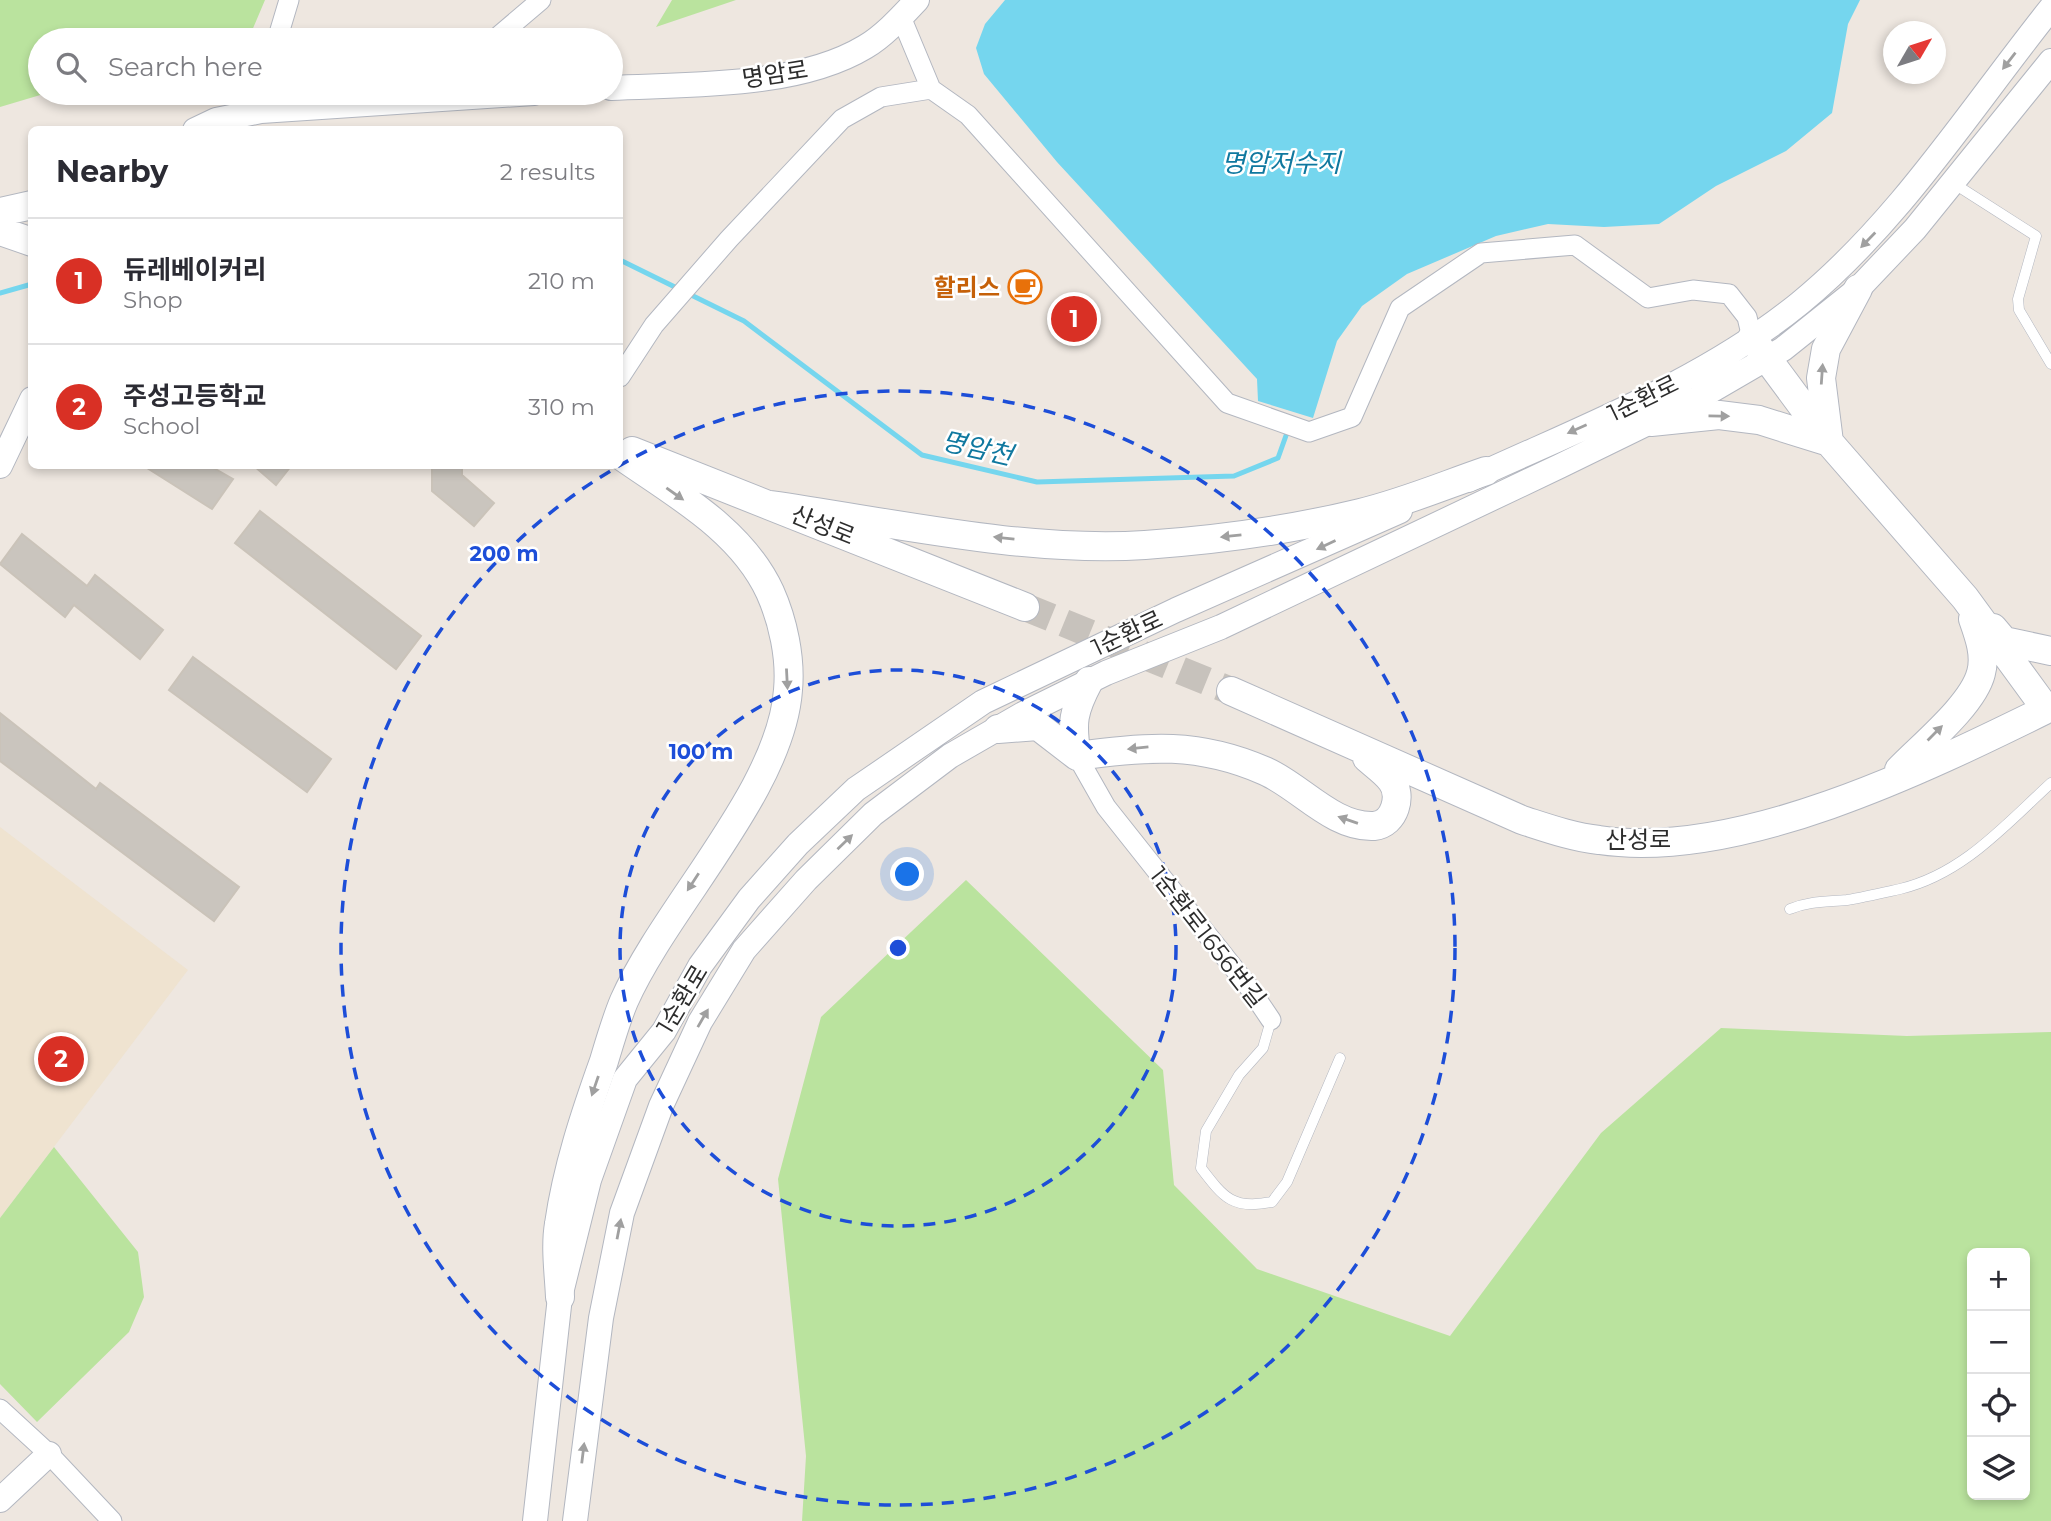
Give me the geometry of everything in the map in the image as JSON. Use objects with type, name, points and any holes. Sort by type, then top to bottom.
[{"type":"main road","points":[[0,212],[28,206]]},
{"type":"main road","points":[[0,231],[28,241]]},
{"type":"main road","points":[[1829,442],[1821,378],[1826,349],[1858,289]]},
{"type":"main road","points":[[1759,348],[1829,442],[2004,641],[2051,651]]},
{"type":"main road","points":[[1651,422],[1719,415],[1759,420],[1829,442]]},
{"type":"main road","name":"산성로","points":[[623,447],[1025,607]]},
{"type":"main road","points":[[560,1297],[558,1226],[579,1131],[624,1001],[667,922],[751,795],[777,740],[788,690],[784,635],[769,591],[744,554],[719,526],[623,457]]},
{"type":"main road","points":[[771,505],[975,535],[1055,543],[1143,545],[1278,531],[1363,513],[1486,471]]},
{"type":"main road","points":[[1965,598],[2048,708]]},
{"type":"main road","points":[[1887,782],[1949,719],[1971,693],[1981,674],[1979,636],[1965,598]]},
{"type":"main road","points":[[1077,756],[1072,726],[1078,703],[1089,681]]},
{"type":"main road","name":"산성로","points":[[1231,691],[1522,820],[1566,834],[1601,841],[1636,843],[1724,833],[1798,815],[1887,782],[2048,708]]},
{"type":"main road","points":[[998,729],[1038,726],[1077,756],[1144,747],[1183,747],[1227,756],[1268,772],[1334,814],[1356,823],[1376,826],[1389,819],[1396,807],[1397,794],[1392,781],[1350,742]]},
{"type":"street","points":[[281,28],[289,0]]},
{"type":"street","points":[[508,28],[541,0]]},
{"type":"street","name":"1순환로","points":[[534,1521],[560,1297],[589,1180],[625,1079],[664,1031],[700,966],[749,899],[798,844],[856,789],[928,737],[1006,690],[1759,348],[1799,303],[1872,236],[2051,8]]},
{"type":"street","points":[[909,9],[931,89],[968,115],[1227,403],[1309,432],[1352,417],[1400,308],[1481,253],[1575,245],[1648,298],[1693,290],[1729,294],[1747,317],[1759,348]]},
{"type":"street","name":"명암로","points":[[623,87],[737,81],[815,69],[865,47],[909,9]]},
{"type":"street","name":"1순환로","points":[[575,1521],[601,1318],[622,1213],[661,1107],[700,1022],[744,950],[806,880],[873,814],[950,756],[998,729],[1089,681],[1221,627],[1651,422],[1759,348],[1858,289],[1952,183],[2051,61]]},
{"type":"street","points":[[623,372],[654,325],[729,239],[842,119],[881,97],[931,89]]},
{"type":"street","points":[[203,126],[255,105]]},
{"type":"street","points":[[0,466],[28,407]]},
{"type":"street","name":"1순환로1656번길","points":[[1077,756],[1106,807],[1248,986],[1271,1020]]},
{"type":"street","points":[[0,1409],[49,1454],[112,1521]]},
{"type":"street","points":[[0,1500],[49,1454]]},
{"type":"lane","points":[[1952,183],[2036,236],[2018,299],[2020,310],[2051,364]]},
{"type":"lane","points":[[1790,909],[1805,903],[1848,900],[1903,888],[1939,875],[1966,860],[2051,783]]},
{"type":"lane","name":"1순환로1656번길","points":[[1271,1020],[1263,1048],[1239,1075],[1206,1131],[1201,1168],[1222,1195],[1249,1207],[1272,1202],[1286,1182],[1340,1058]]},
{"type":"shaded area","points":[[0,827],[188,970],[0,1218]]},
{"type":"green space","points":[[0,0],[265,0],[253,28],[28,28],[28,99],[0,107]]},
{"type":"green space","points":[[672,0],[736,0],[656,27]]},
{"type":"green space","points":[[966,880],[1163,1070],[1174,1185],[1257,1269],[1450,1336],[1601,1133],[1721,1028],[1907,1036],[2051,1032],[2051,1521],[802,1521],[806,1456],[778,1179],[821,1017]]},
{"type":"green space","points":[[54,1147],[138,1252],[144,1297],[129,1332],[37,1422],[0,1384],[0,1218]]},
{"type":"water","name":"명암저수지","points":[[1005,0],[1860,0],[1848,24],[1832,113],[1786,151],[1716,186],[1659,224],[1604,227],[1548,224],[1496,236],[1407,274],[1362,306],[1337,341],[1313,418],[1258,401],[1257,379],[1057,162],[984,74],[976,48],[985,24]]},
{"type":"building","points":[[149,469],[215,469],[233,479],[212,509]]},
{"type":"building","points":[[257,469],[289,469],[276,485]]},
{"type":"building","points":[[432,469],[462,469],[462,475],[494,503],[474,526],[432,491]]},
{"type":"building","points":[[260,511],[421,636],[396,669],[235,543]]},
{"type":"building","points":[[22,534],[87,586],[95,575],[163,630],[140,659],[74,605],[65,617],[0,564]]},
{"type":"building","points":[[193,657],[331,759],[307,792],[169,690]]},
{"type":"building","points":[[0,713],[96,789],[100,783],[239,887],[214,921],[0,761]]},
{"type":"waterway","name":"명암천","points":[[623,261],[744,321],[922,455],[1037,482],[1234,476],[1278,458],[1288,430]]},
{"type":"waterway","name":"명암천","points":[[0,293],[28,285]]},
{"type":"tunnel","points":[[1025,607],[1231,691]]},
{"type":"place","name":"할리스","points":[[1025,287]]},
{"type":"place","name":"듀레베이커리","points":[[1074,319]]},
{"type":"place","name":"주성고등학교","points":[[61,1059]]}]
